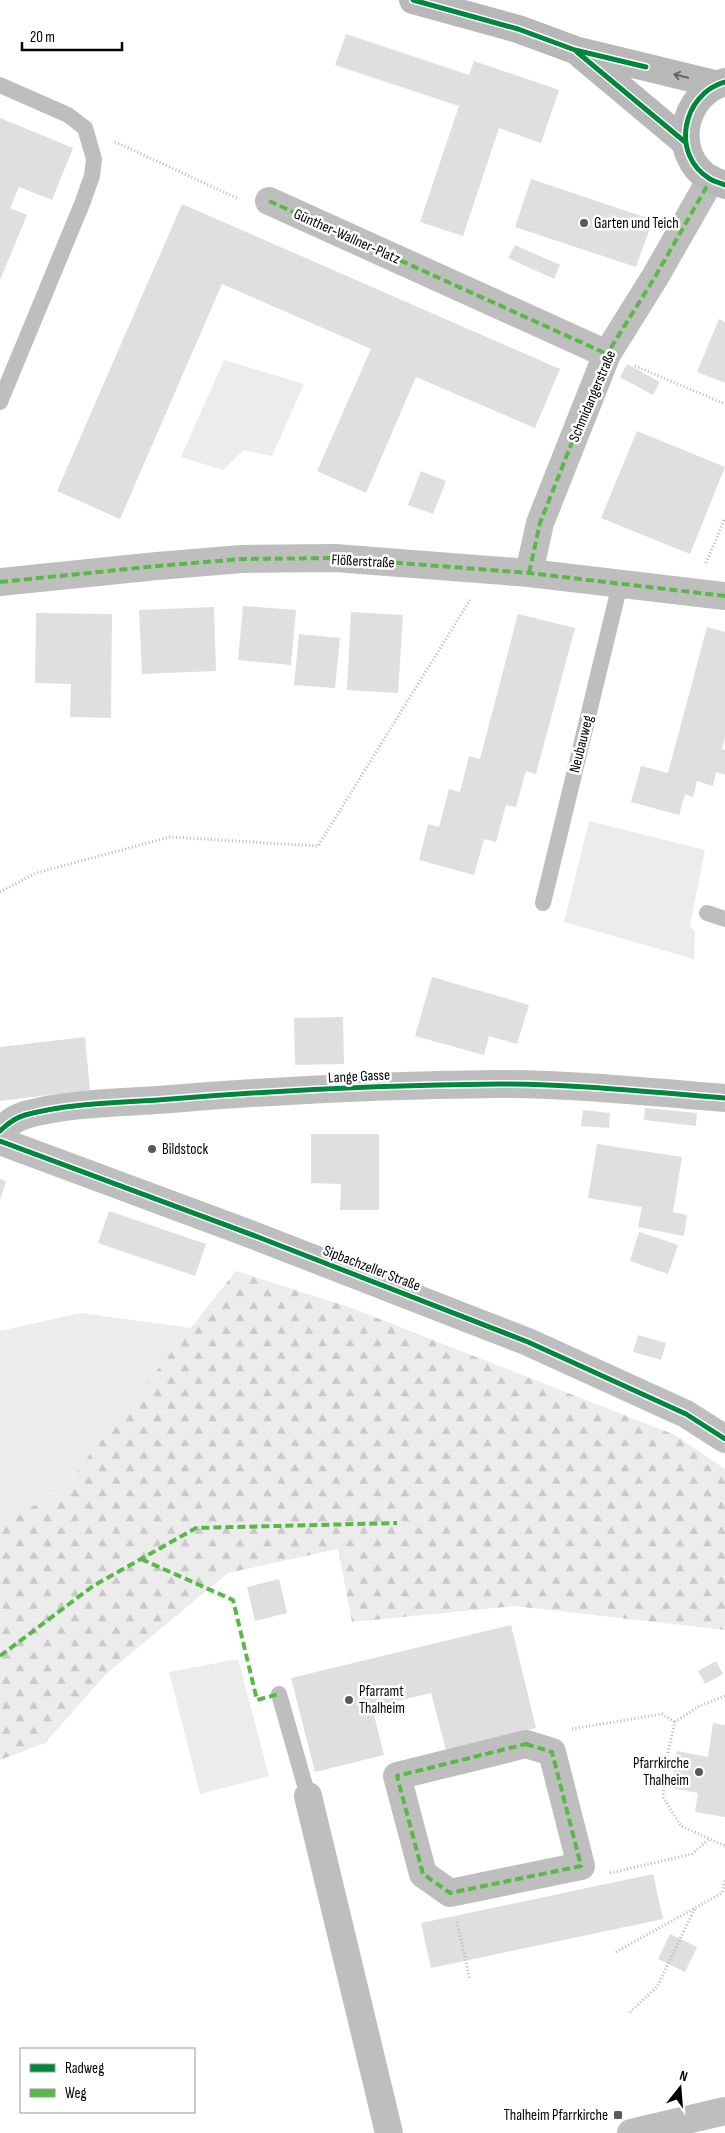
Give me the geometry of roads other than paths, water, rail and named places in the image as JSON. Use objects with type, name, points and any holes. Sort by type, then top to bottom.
[{"type":"main road","points":[[413,0],[518,29],[575,50],[720,83]]},
{"type":"main road","points":[[575,50],[685,142]]},
{"type":"main road","points":[[718,182],[699,169],[690,157],[685,142],[686,124],[691,108],[701,95],[720,83]]},
{"type":"street","name":"Schmidangerstraße","points":[[528,573],[540,523],[607,354],[718,182]]},
{"type":"street","name":"Günther-Wallner-Platz","points":[[269,201],[607,354]]},
{"type":"street","name":"Flößerstraße","points":[[0,582],[242,559],[336,558],[528,573],[712,594]]},
{"type":"street","name":"Lange Gasse","points":[[0,1131],[8,1123],[23,1116],[56,1108],[212,1096],[377,1087],[509,1085],[612,1088],[725,1098]]},
{"type":"street","name":"Sipbachzeller Straße","points":[[0,1141],[248,1233],[528,1342],[686,1414],[725,1439]]},
{"type":"street","points":[[526,1744],[552,1752],[581,1866],[450,1893],[423,1874],[398,1776],[526,1744]]},
{"type":"street","points":[[308,1796],[389,2133]]},
{"type":"street","points":[[631,2133],[725,2112]]},
{"type":"lane","points":[[0,85],[68,115],[85,128],[94,159],[92,176],[82,204],[0,402]]},
{"type":"lane","name":"Neubauweg","points":[[542,903],[620,584]]},
{"type":"lane","points":[[707,913],[725,919]]},
{"type":"lane","points":[[279,1694],[308,1796]]},
{"type":"place","name":"Garten und Teich","points":[[584,223]]},
{"type":"place","name":"Bildstock","points":[[152,1149]]},
{"type":"place","name":"Pfarramt Thalheim","points":[[349,1700]]},
{"type":"place","name":"Pfarrkirche Thalheim","points":[[699,1772]]},
{"type":"place","name":"Thalheim Pfarrkirche","points":[[618,2115]]}]
